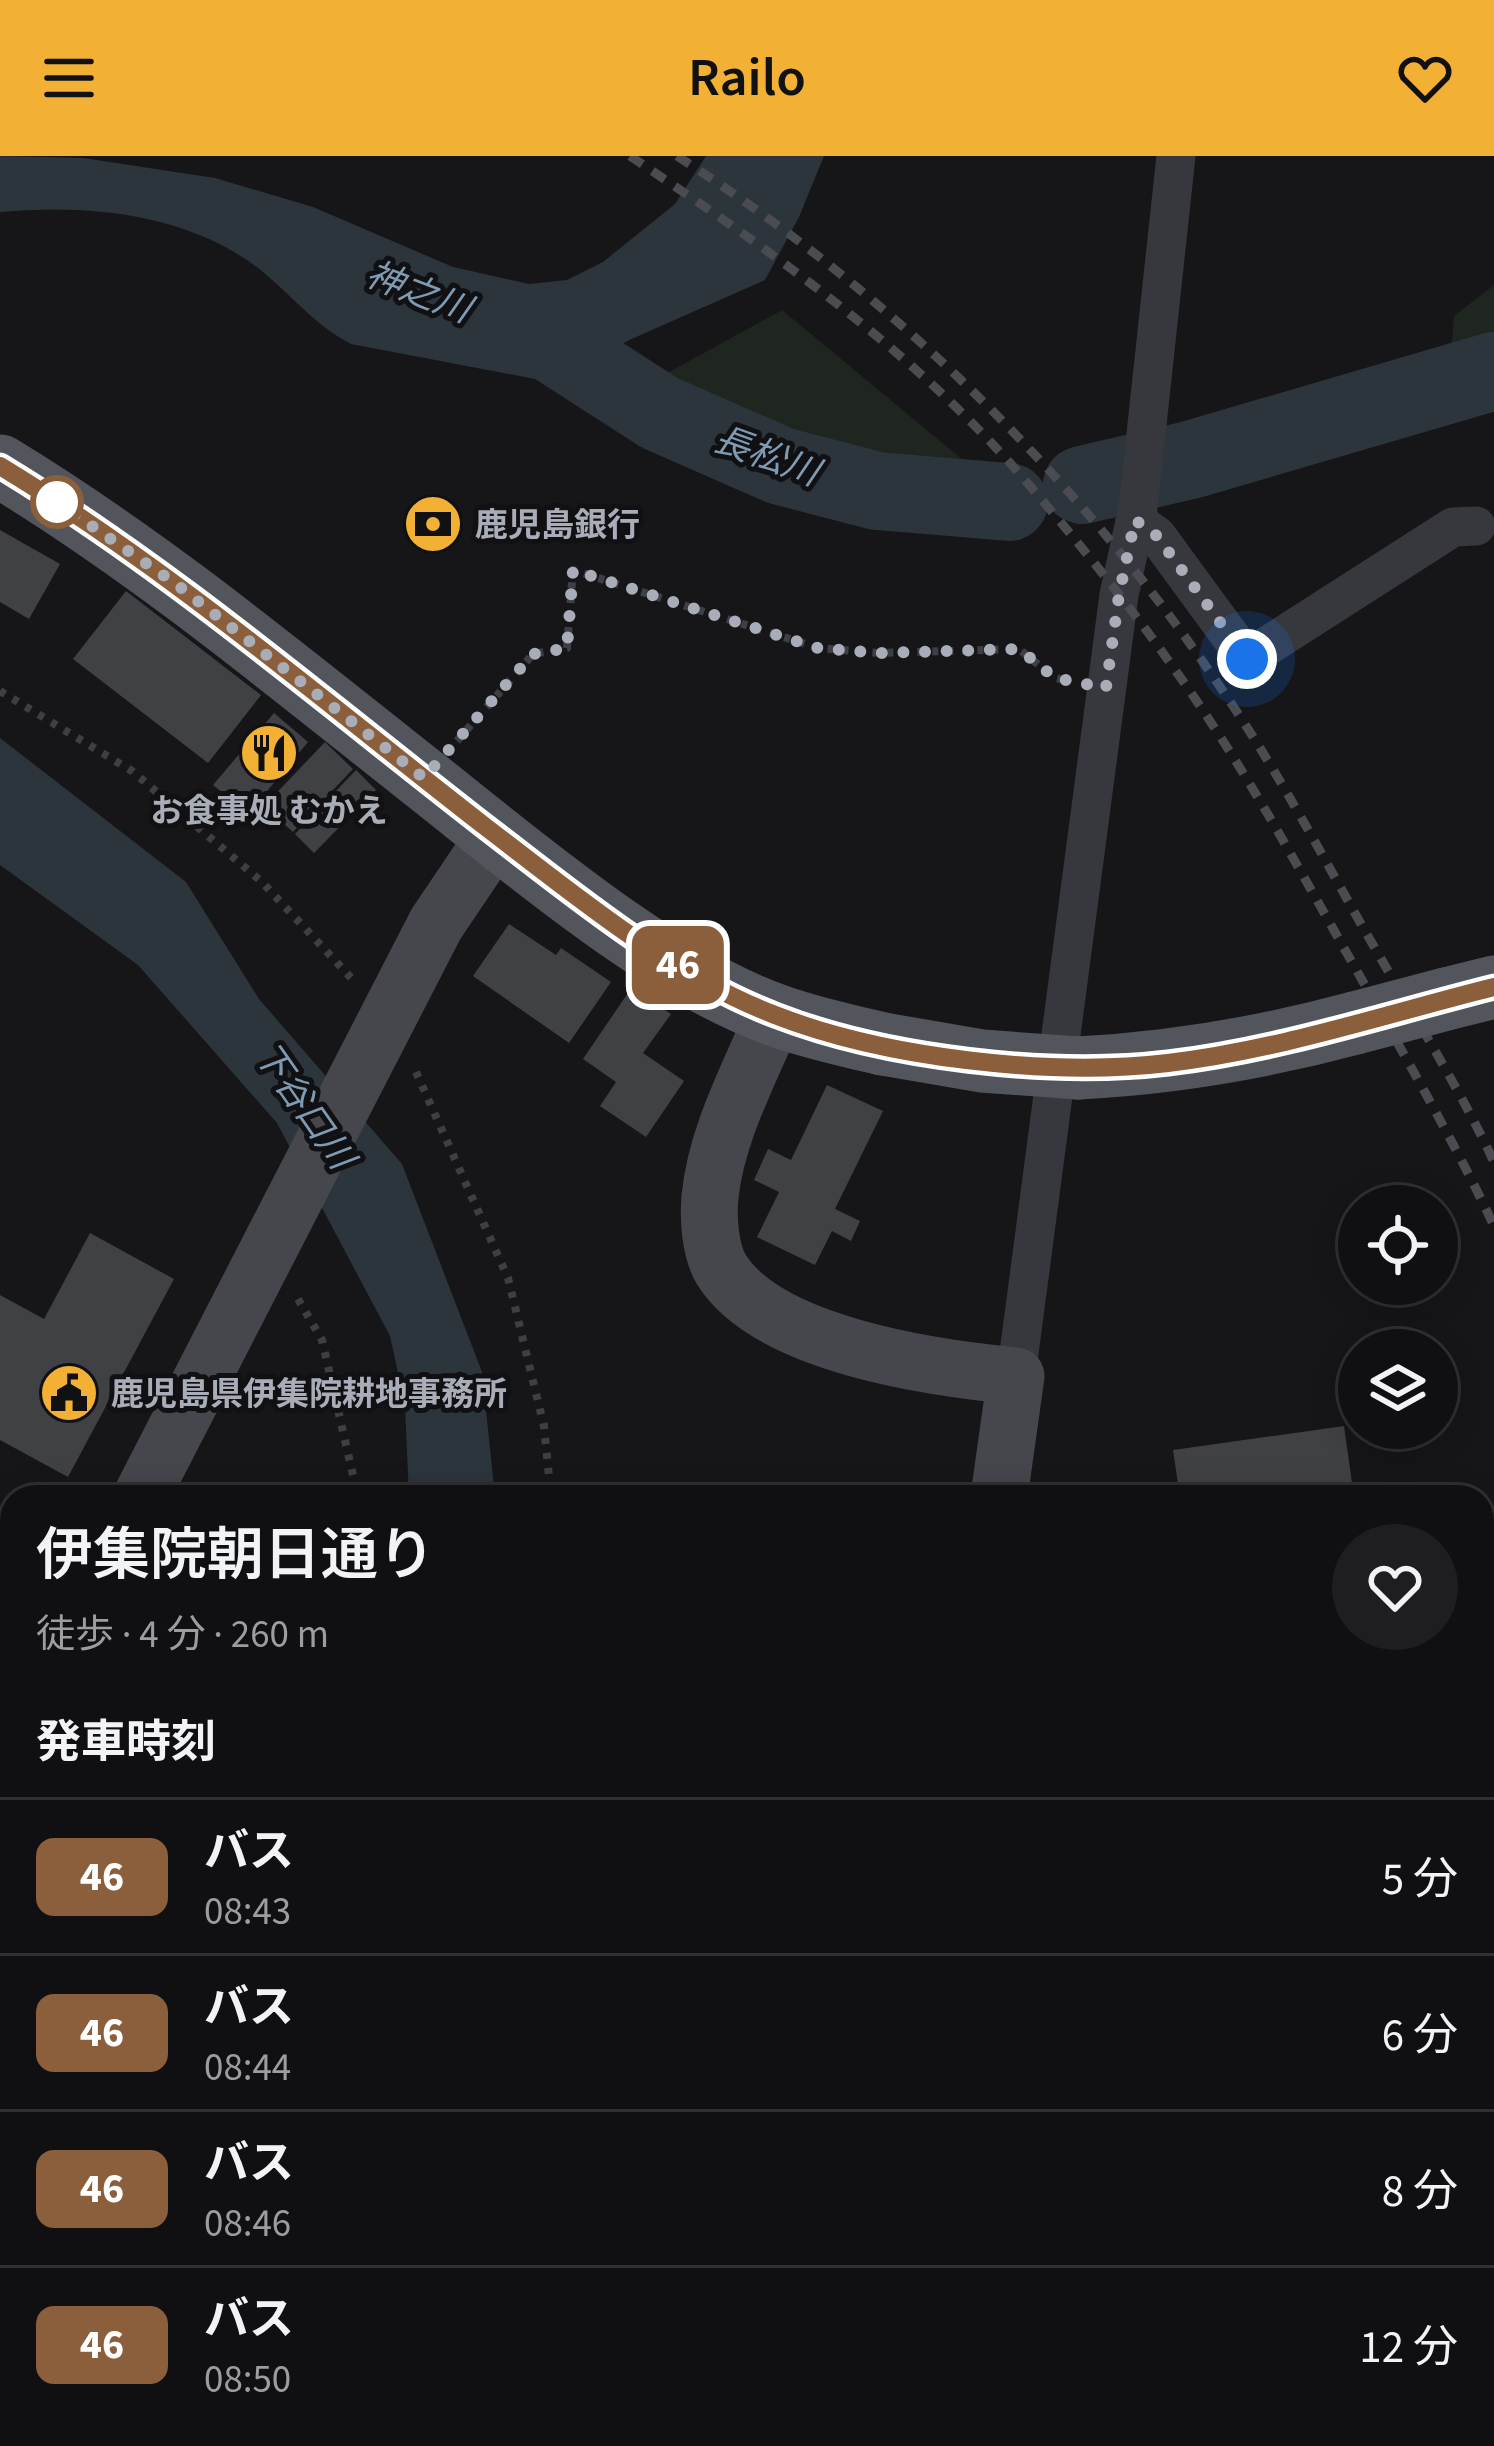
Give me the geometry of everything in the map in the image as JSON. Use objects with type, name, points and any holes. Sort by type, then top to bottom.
[{"type":"main road","points":[[0,466],[176,584],[496,835],[652,948],[711,985],[774,1015],[883,1044],[982,1061],[1078,1067],[1165,1063],[1243,1051],[1470,993]]},
{"type":"street","points":[[1001,1485],[1106,688],[1136,514],[1176,156]]},
{"type":"street","points":[[1136,514],[1247,659],[1453,527],[1476,526]]},
{"type":"street","points":[[146,1485],[436,924],[496,835]]},
{"type":"street","points":[[774,1015],[727,1128],[710,1195],[710,1230],[720,1267],[747,1298],[794,1326],[910,1362],[1016,1376]]},
{"type":"path","points":[[424,778],[533,654],[567,648],[573,570],[818,648],[880,653],[1019,649],[1055,678],[1106,688]]},
{"type":"path","points":[[272,1241],[322,1340],[355,1485]]},
{"type":"shaded area","points":[[1494,285],[1494,346],[1451,356],[1454,316]]},
{"type":"shaded area","points":[[782,310],[963,460],[834,450],[719,412],[660,377]]},
{"type":"water","name":"神之川","points":[[0,156],[83,158],[215,178],[313,207],[453,267],[529,284],[567,280],[603,262],[675,204],[706,156],[824,156],[799,217],[765,280],[627,341],[556,383],[351,344],[230,249],[168,224],[101,212],[0,212]]},
{"type":"water","name":"下谷口川","points":[[0,738],[186,882],[259,999],[402,1164],[482,1372],[494,1485],[408,1485],[405,1405],[390,1336],[277,1123],[138,965],[0,865]]},
{"type":"building","points":[[0,530],[60,564],[29,619],[0,602]]},
{"type":"building","points":[[126,591],[261,695],[208,763],[73,659]]},
{"type":"building","points":[[274,713],[308,742],[248,814],[213,785]]},
{"type":"building","points":[[325,742],[353,769],[293,832],[264,806]]},
{"type":"building","points":[[356,770],[376,790],[314,853],[295,834]]},
{"type":"building","points":[[509,924],[556,955],[561,948],[611,982],[569,1043],[473,976]]},
{"type":"building","points":[[632,987],[671,1014],[643,1053],[684,1081],[646,1137],[600,1106],[616,1082],[583,1059]]},
{"type":"building","points":[[827,1085],[883,1111],[835,1209],[860,1221],[851,1241],[832,1231],[815,1265],[757,1237],[779,1192],[754,1180],[768,1149],[791,1160]]},
{"type":"building","points":[[90,1233],[174,1279],[68,1477],[0,1440],[0,1295],[44,1319]]},
{"type":"building","points":[[1338,1427],[1338,1449],[1347,1449],[1352,1485],[1178,1485],[1173,1450]]},
{"type":"waterway","name":"長松川","points":[[492,319],[548,341],[660,413],[781,466],[877,491],[1009,502]]},
{"type":"waterway","name":"長松川","points":[[1082,485],[1190,460],[1494,371]]},
{"type":"railway","points":[[630,156],[780,261],[924,377],[1010,463],[1089,556],[1164,654],[1249,782],[1428,1097],[1494,1226]]},
{"type":"railway","points":[[677,156],[836,270],[911,334],[983,401],[1115,546],[1175,623],[1267,759],[1449,1074],[1494,1162]]},
{"type":"bus line","name":"46","points":[[0,466],[176,584],[570,892],[711,985],[774,1015],[883,1044],[982,1061],[1078,1067],[1165,1063],[1263,1048],[1494,987]]},
{"type":"place","name":"鹿児島銀行","points":[[433,524]]},
{"type":"place","name":"お食事処 むかえ","points":[[269,753]]},
{"type":"place","name":"鹿児島県伊集院耕地事務所","points":[[69,1393]]},
{"type":"route","points":[[57,502],[176,584],[424,778],[533,654],[567,648],[573,570],[818,648],[880,653],[1019,649],[1055,678],[1106,688],[1135,520],[1157,536],[1247,659]]}]
